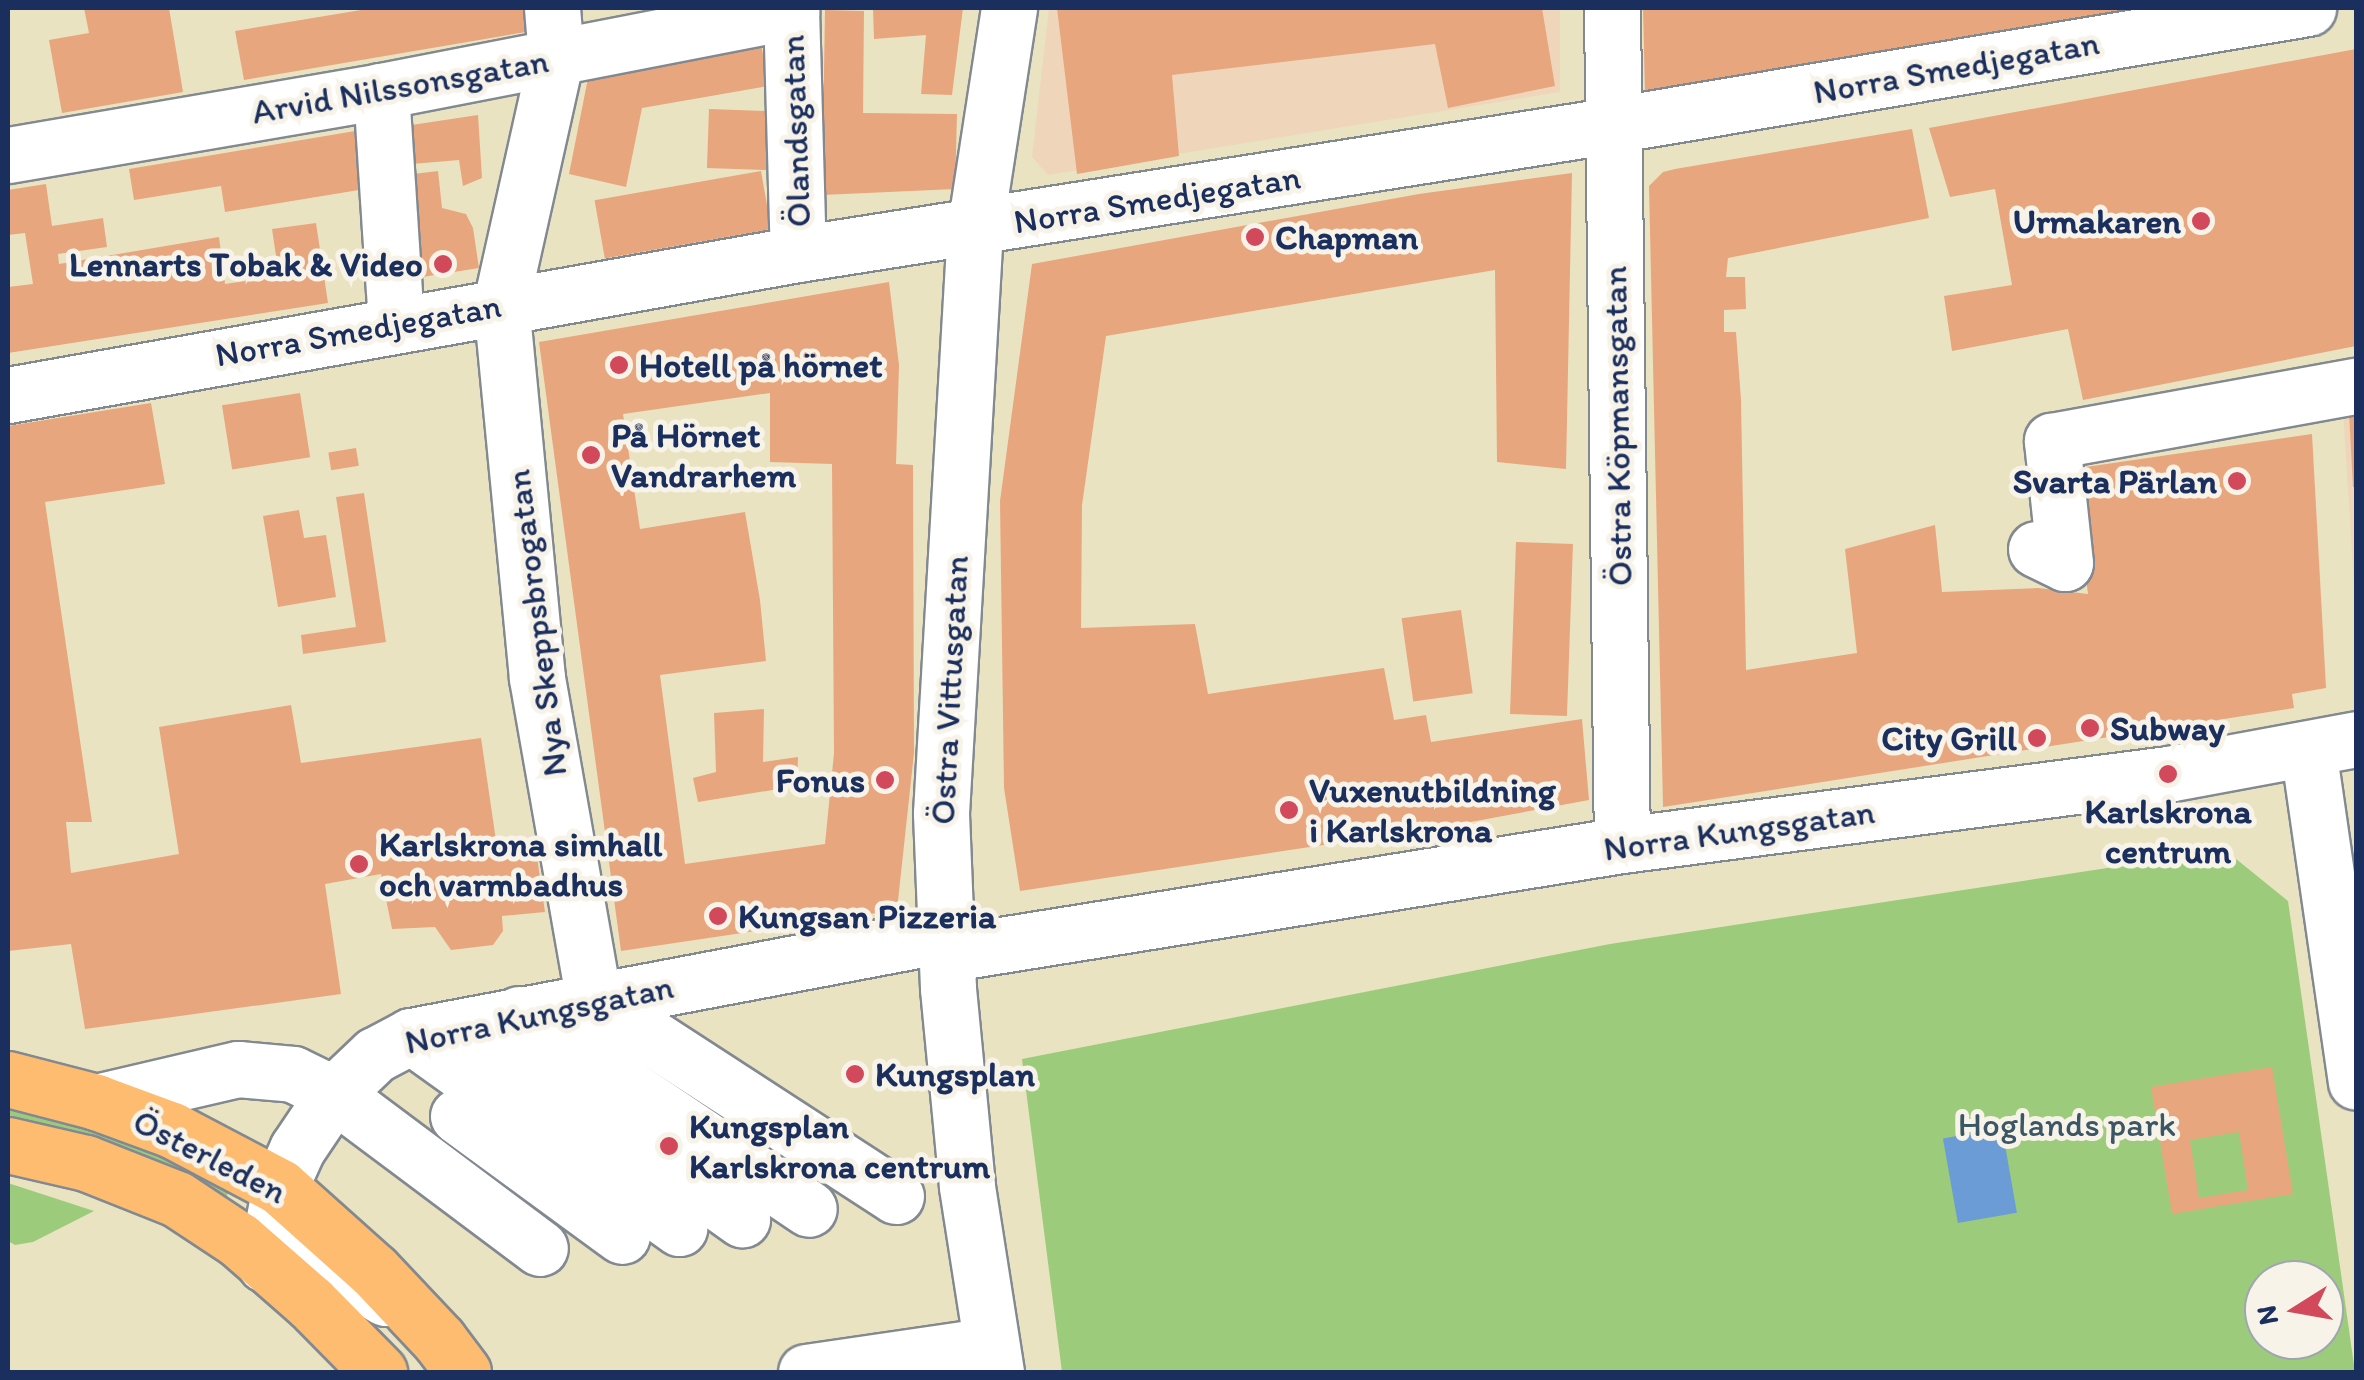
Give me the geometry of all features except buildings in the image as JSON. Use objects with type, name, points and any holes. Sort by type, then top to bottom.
[{"type":"main road","name":"Österleden","points":[[8,1079],[96,1102],[172,1130],[280,1187],[379,1372]]},
{"type":"main road","name":"Österleden","points":[[8,1145],[138,1180],[213,1222],[265,1264],[320,1263],[421,1320],[463,1372]]},
{"type":"street","name":"Östra Vittusgatan","points":[[993,1359],[968,1186],[944,945],[941,813],[976,228],[1009,8]]},
{"type":"street","name":"Östra Köpmansgatan","points":[[1612,8],[1622,845]]},
{"type":"street","name":"Norra Smedjegatan","points":[[8,394],[798,254],[1613,125],[2308,8]]},
{"type":"street","name":"Arvid Nilssonsgatan","points":[[8,155],[381,91],[554,32],[791,9]]},
{"type":"street","name":"Ölandsgatan","points":[[791,9],[798,254]]},
{"type":"street","name":"Nya Skeppsbrogatan","points":[[554,32],[501,304],[537,678],[594,1000]]},
{"type":"street","points":[[381,91],[396,323]]},
{"type":"street","points":[[2036,549],[2065,563],[2052,440],[2356,386]]},
{"type":"street","points":[[2332,744],[2356,1082]]},
{"type":"street","name":"Norra Kungsgatan","points":[[265,1264],[280,1187],[297,1149],[334,1094],[393,1045],[594,1000],[944,945],[1622,845],[2168,774],[2332,744]]},
{"type":"street","points":[[594,1000],[896,1196]]},
{"type":"street","points":[[494,1020],[809,1209]]},
{"type":"street","points":[[494,1020],[742,1219]]},
{"type":"street","points":[[393,1045],[482,1134],[622,1236]]},
{"type":"street","points":[[393,1045],[679,1228]]},
{"type":"street","points":[[96,1102],[238,1069],[293,1074],[334,1094],[540,1248]]},
{"type":"street","points":[[806,1372],[993,1359]]},
{"type":"shaded area","points":[[1049,8],[1560,8],[1560,92],[1048,175],[1032,157]]},
{"type":"shaded area","points":[[2356,408],[2356,616],[2343,410]]},
{"type":"green space","name":"Hoglands park","points":[[2225,850],[2288,901],[2339,1260],[2244,1260],[2244,1360],[2344,1360],[2344,1295],[2355,1372],[1062,1372],[1022,1059],[1610,944]]},
{"type":"green space","points":[[8,1105],[81,1122],[171,1155],[231,1189],[226,1197],[167,1165],[105,1140],[8,1116]]},
{"type":"green space","points":[[8,1183],[94,1211],[33,1242],[15,1245],[8,1241]]},
{"type":"water","points":[[2002,1128],[2017,1213],[1958,1223],[1943,1138]]},
{"type":"place","name":"Urmakaren","points":[[2201,221]]},
{"type":"place","name":"Chapman","points":[[1255,237]]},
{"type":"place","name":"Lennarts Tobak & Video","points":[[443,264]]},
{"type":"place","name":"Hotell på hörnet","points":[[619,365]]},
{"type":"place","name":"På Hörnet Vandrarhem","points":[[591,455]]},
{"type":"place","name":"Svarta Pärlan","points":[[2237,481]]},
{"type":"place","name":"Subway","points":[[2090,728]]},
{"type":"place","name":"City Grill","points":[[2037,738]]},
{"type":"place","name":"Karlskrona centrum","points":[[2168,774]]},
{"type":"place","name":"Fonus","points":[[885,780]]},
{"type":"place","name":"Vuxenutbildning i Karlskrona","points":[[1289,810]]},
{"type":"place","name":"Karlskrona simhall och varmbadhus","points":[[359,864]]},
{"type":"place","name":"Kungsan Pizzeria","points":[[718,916]]},
{"type":"place","name":"Kungsplan","points":[[855,1074]]},
{"type":"place","name":"Kungsplan Karlskrona centrum","points":[[669,1146]]}]
